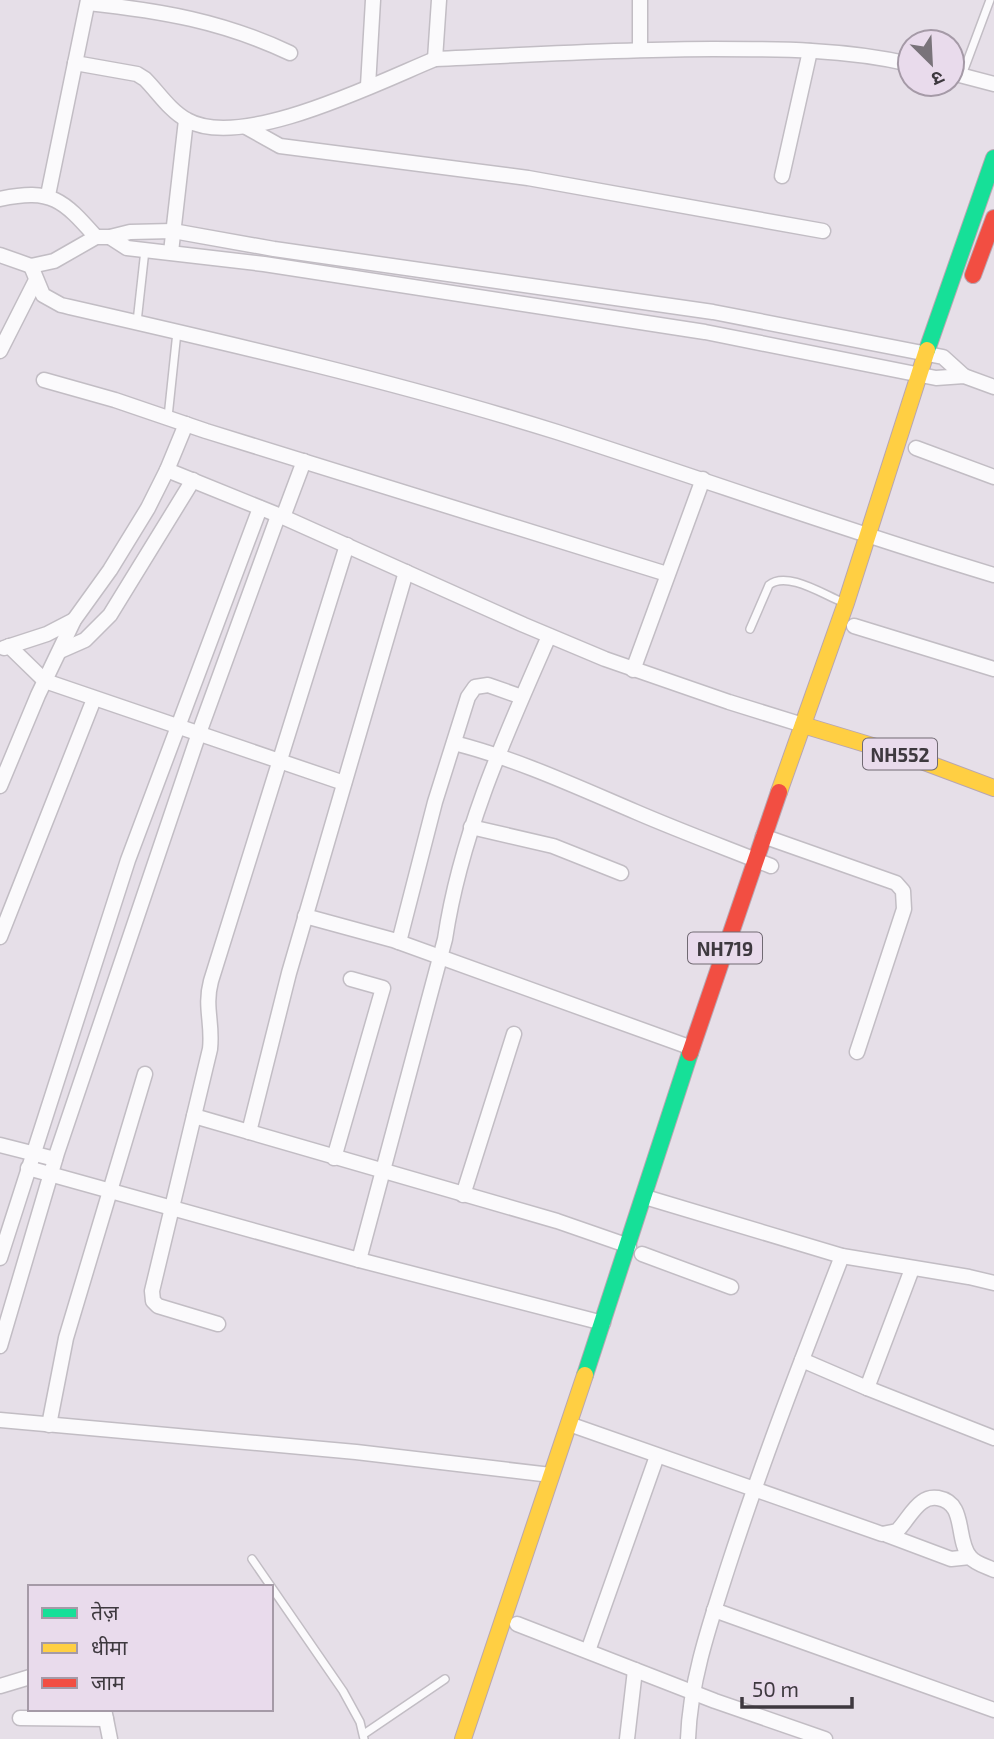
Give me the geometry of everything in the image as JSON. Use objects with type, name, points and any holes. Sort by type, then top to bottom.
[{"type":"highway","name":"NH719","points":[[831,695],[879,545],[926,353],[994,158]]},
{"type":"highway","points":[[966,294],[994,218]]},
{"type":"highway","points":[[935,384],[946,350]]},
{"type":"highway","name":"NH719","points":[[463,1739],[551,1475],[576,1426],[638,1256],[656,1200],[692,1048],[763,836],[849,605],[879,545]]},
{"type":"highway","name":"NH552","points":[[803,725],[919,760],[994,788]]},
{"type":"highway","points":[[769,872],[782,835]]},
{"type":"highway","name":"NH719","points":[[479,1739],[517,1624],[576,1426],[603,1323],[638,1256]]},
{"type":"street","points":[[368,86],[373,0]]},
{"type":"street","points":[[435,59],[439,0]]},
{"type":"street","points":[[640,0],[640,49]]},
{"type":"street","points":[[48,195],[88,2],[154,5],[237,30],[290,53]]},
{"type":"street","points":[[75,63],[137,74],[186,120],[212,128],[246,127],[279,120],[435,59],[640,49],[810,51],[870,55],[896,61]]},
{"type":"street","points":[[782,176],[810,51]]},
{"type":"street","points":[[966,76],[994,84]]},
{"type":"street","points":[[171,252],[186,120]]},
{"type":"street","points":[[246,127],[280,146],[528,178],[823,230]]},
{"type":"street","points":[[0,199],[48,195],[70,209],[103,237],[127,248],[264,264],[691,330],[920,375],[935,384],[964,376]]},
{"type":"street","points":[[2,342],[34,273],[103,237],[130,232],[173,232],[713,312],[926,353],[946,350],[964,376],[994,387]]},
{"type":"street","points":[[0,255],[34,273],[43,295],[51,301],[243,346],[517,421],[703,479],[879,545],[994,575]]},
{"type":"street","points":[[44,380],[667,574]]},
{"type":"street","points":[[0,786],[72,626],[141,540],[180,475],[195,428]]},
{"type":"street","points":[[916,448],[994,477]]},
{"type":"street","points":[[0,1346],[55,1159],[199,733],[304,461]]},
{"type":"street","points":[[180,475],[348,545],[549,636],[633,670],[803,725]]},
{"type":"street","points":[[62,648],[85,640],[110,615],[141,540],[180,475]]},
{"type":"street","points":[[633,670],[703,479]]},
{"type":"street","points":[[0,1258],[128,860],[260,508]]},
{"type":"street","points":[[218,1324],[158,1306],[153,1301],[152,1291],[210,1049],[207,994],[348,545]]},
{"type":"street","points":[[249,1132],[305,916],[406,572]]},
{"type":"street","points":[[5,648],[72,626]]},
{"type":"street","points":[[854,626],[994,669]]},
{"type":"street","points":[[359,1260],[440,957],[471,827],[498,754],[549,636]]},
{"type":"street","points":[[5,648],[45,681],[344,783]]},
{"type":"street","points":[[399,942],[435,802],[468,697],[475,687],[488,685],[522,697]]},
{"type":"street","points":[[0,937],[94,699]]},
{"type":"street","points":[[454,743],[498,754],[755,860],[769,872]]},
{"type":"street","points":[[471,827],[553,846],[621,873]]},
{"type":"street","points":[[763,836],[782,835],[896,883],[903,891],[904,909],[857,1052]]},
{"type":"street","points":[[305,916],[399,942],[692,1048]]},
{"type":"street","points":[[334,1158],[383,988],[351,979]]},
{"type":"street","points":[[463,1195],[514,1034]]},
{"type":"street","points":[[49,1425],[66,1338],[145,1074]]},
{"type":"street","points":[[194,1116],[557,1221],[638,1256],[731,1287]]},
{"type":"street","points":[[0,1145],[55,1159]]},
{"type":"street","points":[[29,1168],[359,1260],[603,1323]]},
{"type":"street","points":[[656,1200],[842,1256],[994,1283]]},
{"type":"street","points":[[688,1739],[693,1692],[714,1610],[753,1490],[842,1256]]},
{"type":"street","points":[[867,1388],[912,1269]]},
{"type":"street","points":[[802,1360],[994,1438]]},
{"type":"street","points":[[0,1420],[356,1452],[551,1475]]},
{"type":"street","points":[[576,1426],[951,1559],[971,1557]]},
{"type":"street","points":[[588,1651],[657,1456]]},
{"type":"street","points":[[887,1535],[897,1531],[921,1503],[932,1497],[940,1498],[951,1503],[956,1511],[962,1541],[971,1557],[994,1570]]},
{"type":"street","points":[[714,1610],[994,1710]]},
{"type":"street","points":[[517,1624],[693,1692],[825,1739]]},
{"type":"street","points":[[627,1739],[635,1670]]},
{"type":"street","points":[[0,1686],[28,1678]]},
{"type":"street","points":[[20,1718],[105,1714],[110,1739]]},
{"type":"lane","points":[[966,53],[989,0]]},
{"type":"lane","points":[[136,323],[145,249]]},
{"type":"lane","points":[[168,418],[177,332]]},
{"type":"lane","points":[[750,629],[769,585],[774,581],[788,579],[849,605]]},
{"type":"lane","points":[[252,1559],[270,1585]]},
{"type":"lane","points":[[273,1589],[343,1691],[364,1736],[444,1679]]},
{"type":"traffic: fast","points":[[927,350],[994,158]]},
{"type":"traffic: fast","points":[[585,1375],[690,1053]]},
{"type":"traffic: slow","points":[[779,792],[846,603],[927,350]]},
{"type":"traffic: slow","points":[[803,725],[919,760],[994,788]]},
{"type":"traffic: slow","points":[[463,1739],[585,1375]]},
{"type":"traffic: jam","points":[[973,275],[994,218]]},
{"type":"traffic: jam","points":[[690,1053],[779,792]]}]
